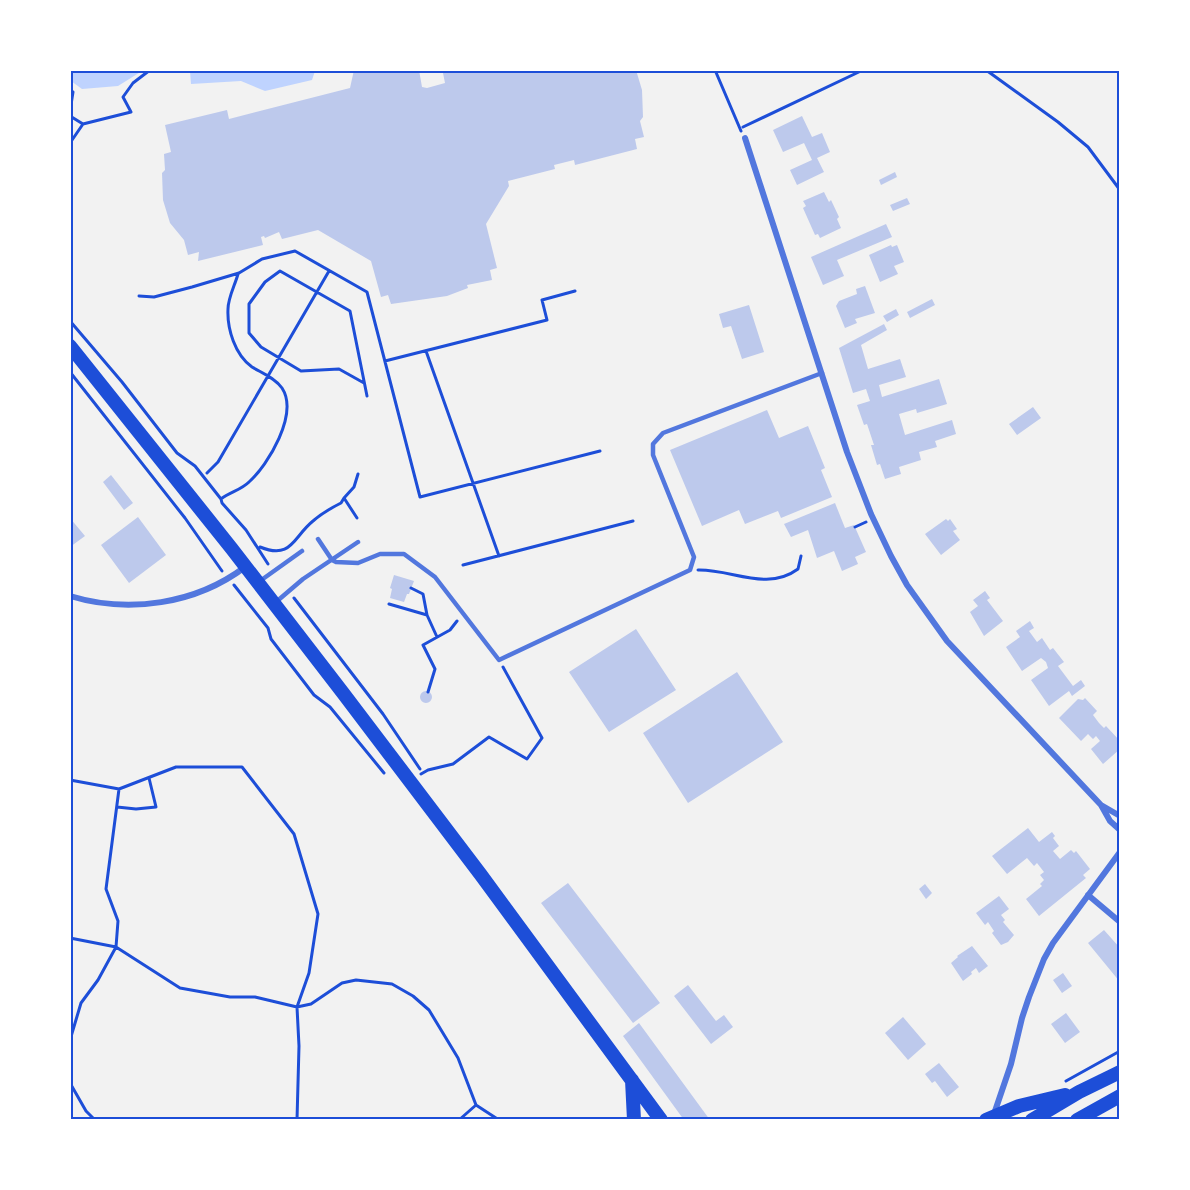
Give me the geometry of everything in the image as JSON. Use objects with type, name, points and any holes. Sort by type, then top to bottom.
[{"type":"main road","points":[[70,346],[258,583],[481,875],[661,1119]]},
{"type":"main road","points":[[1032,1119],[1119,1072]]},
{"type":"main road","points":[[632,1080],[634,1119]]},
{"type":"main road","points":[[990,1117],[1018,1106],[1079,1092]]},
{"type":"main road","points":[[1077,1119],[1119,1096]]},
{"type":"street","points":[[745,138],[847,452],[871,514],[907,585],[947,641],[1101,805],[1110,821],[1119,830]]},
{"type":"street","points":[[70,596],[112,605],[152,604],[185,597],[245,567]]},
{"type":"street","points":[[1101,805],[1119,816]]},
{"type":"street","points":[[990,1117],[1011,1064],[1022,1018],[1037,976],[1053,943],[1119,852]]},
{"type":"street","points":[[1088,895],[1119,922]]},
{"type":"lane","points":[[318,539],[332,560],[346,564],[358,563],[380,554],[405,554],[435,577],[499,660],[690,570],[694,557],[653,455],[653,444],[663,432],[822,373]]},
{"type":"lane","points":[[274,604],[303,579],[358,542]]},
{"type":"lane","points":[[258,583],[302,551]]},
{"type":"path","points":[[70,143],[83,124],[131,112],[123,97],[133,82],[150,70]]},
{"type":"path","points":[[715,70],[745,138]]},
{"type":"path","points":[[740,128],[863,70]]},
{"type":"path","points":[[986,70],[1058,122],[1088,147],[1119,190]]},
{"type":"path","points":[[70,90],[73,92],[70,114],[83,124]]},
{"type":"path","points":[[139,296],[154,297],[192,287],[238,273],[262,260],[295,251],[367,292],[420,497],[600,451]]},
{"type":"path","points":[[207,473],[218,462],[329,271]]},
{"type":"path","points":[[364,383],[339,369],[301,371],[261,347],[249,333],[249,304],[265,282],[280,272],[350,311],[367,396]]},
{"type":"path","points":[[221,499],[248,484],[269,459],[281,433],[286,401],[284,390],[277,382],[249,365],[232,340],[228,308],[238,273]]},
{"type":"path","points":[[385,361],[547,320],[542,300],[575,291]]},
{"type":"path","points":[[70,321],[122,382],[177,453],[195,466],[221,499],[232,519],[246,530],[267,562]]},
{"type":"path","points":[[530,324],[531,331]]},
{"type":"path","points":[[494,333],[496,341]]},
{"type":"path","points":[[460,342],[462,350]]},
{"type":"path","points":[[426,351],[499,556]]},
{"type":"path","points":[[70,372],[204,541],[227,578],[268,627],[271,639],[315,695],[330,707],[386,774]]},
{"type":"path","points":[[261,547],[272,551],[287,549],[312,521],[340,503],[354,487],[358,474]]},
{"type":"path","points":[[344,498],[357,518]]},
{"type":"path","points":[[462,565],[633,520]]},
{"type":"path","points":[[690,570],[710,570],[746,578],[772,579],[790,575],[798,569],[801,556]]},
{"type":"path","points":[[411,588],[423,594],[427,615],[437,637]]},
{"type":"path","points":[[389,604],[427,615]]},
{"type":"path","points":[[428,692],[435,669],[423,645],[450,630],[464,613]]},
{"type":"path","points":[[408,780],[428,770],[453,764],[489,737],[527,759],[542,738],[499,660]]},
{"type":"path","points":[[70,780],[119,789],[176,767],[242,767],[294,834],[318,914],[309,973],[297,1007],[299,1046],[297,1119]]},
{"type":"path","points":[[117,807],[136,809],[156,807],[149,778]]},
{"type":"path","points":[[70,1040],[81,1003],[98,980],[116,947],[118,921],[106,889],[119,789]]},
{"type":"path","points":[[70,938],[116,947],[180,988],[230,997],[255,997],[297,1007],[310,1004],[342,983],[356,980],[392,984],[429,1010],[458,1058],[476,1105],[499,1119]]},
{"type":"path","points":[[1066,1081],[1119,1052]]},
{"type":"path","points":[[70,1083],[86,1111],[95,1119]]},
{"type":"path","points":[[459,1119],[476,1105]]},
{"type":"water","points":[[190,70],[315,71],[312,80],[265,91],[241,81],[191,84]]},
{"type":"water","points":[[70,71],[142,71],[118,86],[82,89],[71,81]]},
{"type":"building","points":[[354,70],[419,70],[422,87],[427,88],[445,83],[443,73],[454,70],[636,70],[642,90],[643,117],[640,121],[644,137],[635,139],[637,149],[575,165],[574,160],[554,165],[555,169],[508,181],[509,186],[486,224],[497,268],[490,270],[492,280],[467,285],[468,288],[447,296],[391,304],[388,295],[381,297],[371,261],[318,230],[282,239],[279,232],[265,238],[261,237],[263,245],[198,261],[199,252],[188,255],[184,240],[170,223],[163,200],[164,154],[171,152],[165,125],[227,110],[229,119],[350,88]]},
{"type":"building","points":[[802,116],[812,137],[822,133],[830,152],[817,158],[824,172],[797,185],[790,170],[812,160],[804,143],[783,152],[773,130]]},
{"type":"building","points":[[895,172],[897,177],[881,185],[879,180]]},
{"type":"building","points":[[824,192],[829,202],[831,200],[839,217],[837,219],[841,228],[820,238],[818,234],[815,235],[803,208],[806,206],[803,201]]},
{"type":"building","points":[[907,198],[910,204],[893,211],[890,205]]},
{"type":"building","points":[[886,224],[892,237],[837,260],[844,276],[823,285],[811,257]]},
{"type":"building","points":[[891,245],[892,247],[897,245],[904,262],[894,266],[898,274],[880,282],[869,255]]},
{"type":"building","points":[[865,286],[875,313],[855,319],[857,323],[845,328],[836,306],[839,301],[857,294],[856,289]]},
{"type":"building","points":[[932,299],[935,305],[910,318],[907,312]]},
{"type":"building","points":[[749,305],[764,352],[742,359],[731,326],[723,328],[719,314]]},
{"type":"building","points":[[896,309],[899,315],[887,322],[883,316]]},
{"type":"building","points":[[884,324],[887,330],[861,345],[868,369],[900,359],[906,377],[879,385],[882,397],[939,379],[947,404],[917,413],[916,409],[899,414],[905,435],[952,420],[956,434],[935,441],[937,447],[919,452],[921,460],[899,467],[901,474],[885,479],[880,464],[877,465],[871,445],[874,445],[867,424],[864,425],[857,405],[870,401],[866,389],[853,393],[839,348]]},
{"type":"building","points":[[1033,407],[1041,418],[1017,435],[1009,424]]},
{"type":"building","points":[[767,410],[779,438],[808,426],[825,468],[821,470],[832,497],[781,518],[778,511],[745,524],[739,510],[702,526],[670,450]]},
{"type":"building","points":[[111,475],[133,503],[124,510],[103,482]]},
{"type":"building","points":[[835,503],[845,528],[854,525],[866,552],[855,557],[858,564],[842,571],[834,551],[817,558],[808,530],[791,537],[784,524]]},
{"type":"building","points":[[138,517],[166,555],[129,583],[101,545]]},
{"type":"building","points":[[70,518],[85,536],[70,547]]},
{"type":"building","points":[[946,519],[948,521],[950,519],[957,529],[953,531],[960,540],[941,555],[925,534]]},
{"type":"building","points":[[394,575],[414,581],[404,602],[390,598]]},
{"type":"building","points":[[985,591],[990,598],[987,600],[1003,621],[984,636],[970,612],[978,606],[973,600]]},
{"type":"building","points":[[1030,621],[1034,628],[1029,631],[1037,642],[1042,638],[1050,650],[1053,648],[1064,662],[1058,666],[1073,686],[1081,680],[1085,686],[1072,696],[1069,691],[1049,706],[1031,680],[1048,668],[1046,662],[1041,658],[1022,671],[1006,647],[1020,637],[1016,631]]},
{"type":"building","points":[[636,629],[676,690],[609,732],[569,672]]},
{"type":"building","points":[[737,672],[783,742],[688,803],[643,733]]},
{"type":"building","points":[[428,691],[432,697],[428,703],[424,703],[420,695]]},
{"type":"building","points":[[1085,698],[1097,711],[1093,715],[1099,723],[1104,728],[1106,726],[1120,741],[1120,749],[1103,764],[1091,749],[1100,741],[1096,736],[1093,739],[1088,734],[1081,741],[1059,718],[1078,699]]},
{"type":"building","points":[[1028,828],[1039,842],[1052,832],[1059,846],[1053,851],[1060,859],[1071,850],[1074,853],[1076,851],[1090,869],[1083,875],[1086,878],[1039,916],[1026,899],[1042,886],[1040,884],[1044,880],[1040,875],[1044,872],[1037,863],[1034,866],[1027,858],[1007,874],[992,856]]},
{"type":"building","points":[[568,883],[660,1003],[633,1023],[541,903]]},
{"type":"building","points":[[925,884],[932,893],[926,899],[919,889]]},
{"type":"building","points":[[999,896],[1009,909],[1001,915],[1005,920],[1003,922],[1014,935],[1008,942],[1001,945],[992,933],[994,931],[988,922],[985,925],[976,913]]},
{"type":"building","points":[[1104,930],[1120,948],[1120,982],[1088,943]]},
{"type":"building","points":[[972,946],[988,966],[979,973],[976,968],[963,981],[951,963]]},
{"type":"building","points":[[1063,973],[1072,986],[1062,993],[1053,980]]},
{"type":"building","points":[[688,985],[716,1021],[724,1015],[733,1027],[711,1044],[674,996]]},
{"type":"building","points":[[1066,1013],[1080,1032],[1065,1043],[1051,1024]]},
{"type":"building","points":[[903,1017],[926,1044],[908,1060],[885,1033]]},
{"type":"building","points":[[639,1023],[710,1120],[684,1120],[623,1036]]},
{"type":"building","points":[[939,1063],[959,1087],[947,1097],[935,1081],[932,1083],[925,1074]]}]
